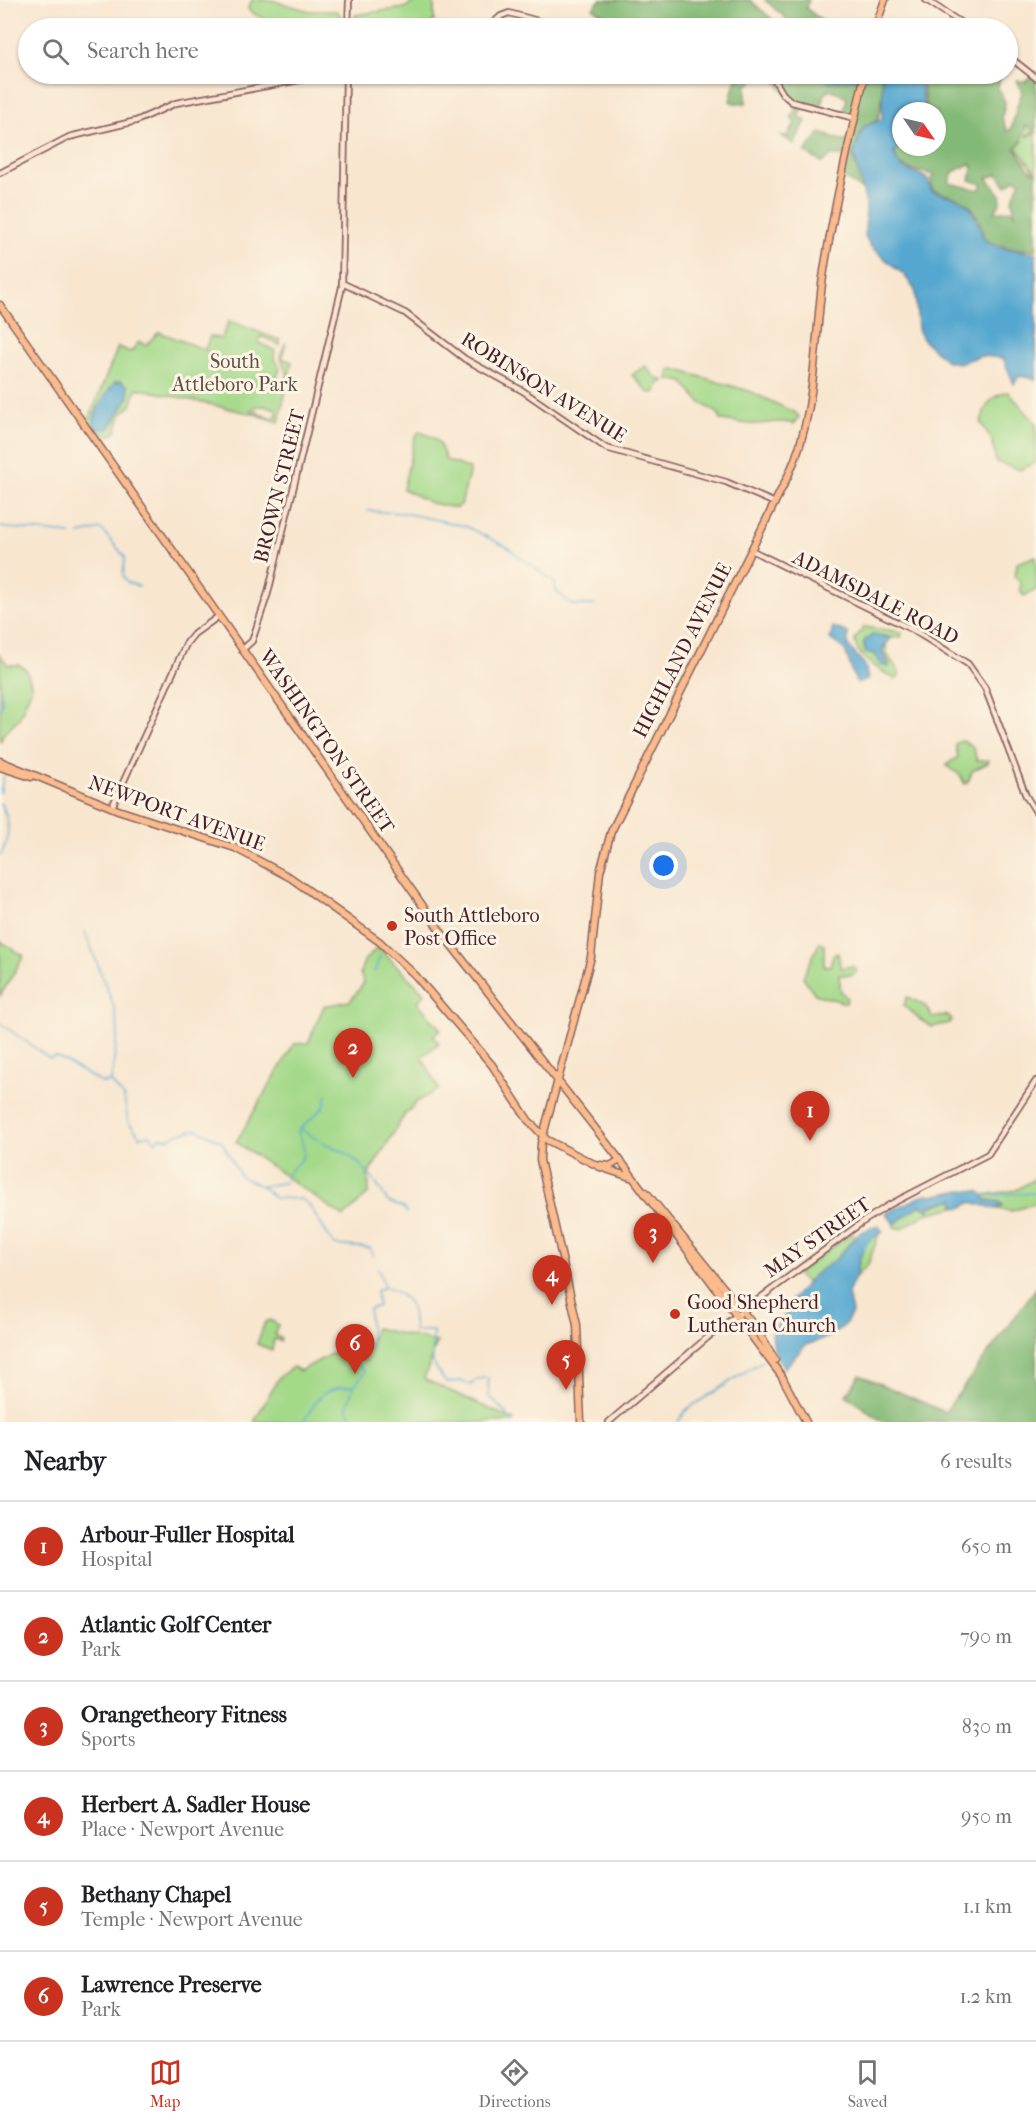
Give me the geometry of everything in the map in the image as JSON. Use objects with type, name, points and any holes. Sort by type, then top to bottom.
[{"type":"main road","points":[[879,18],[885,0]]},
{"type":"main road","name":"HIGHLAND AVENUE","points":[[543,1137],[591,957],[600,872],[609,838],[796,459],[804,429],[824,273],[862,84]]},
{"type":"main road","name":"WASHINGTON STREET","points":[[0,305],[444,936],[637,1183],[658,1204],[740,1313],[762,1337],[806,1422]]},
{"type":"main road","name":"NEWPORT AVENUE","points":[[0,761],[112,807],[224,844],[262,860],[369,934],[398,958],[427,988],[492,1065],[528,1120],[543,1137],[559,1148],[637,1183]]},
{"type":"main road","name":"NEWPORT AVENUE","points":[[0,767],[43,780]]},
{"type":"main road","points":[[543,1137],[540,1160],[578,1331],[581,1422]]},
{"type":"main road","points":[[591,1162],[607,1166],[620,1160]]},
{"type":"street","points":[[348,18],[349,0]]},
{"type":"street","points":[[926,0],[954,18]]},
{"type":"street","points":[[499,18],[513,13],[530,18]]},
{"type":"street","points":[[1018,64],[1036,78]]},
{"type":"street","points":[[0,173],[69,137],[136,121],[176,104],[280,84]]},
{"type":"street","name":"BROWN STREET","points":[[242,650],[252,641],[268,593],[342,283],[346,84]]},
{"type":"street","points":[[777,84],[792,102],[855,117]]},
{"type":"street","name":"ROBINSON AVENUE","points":[[342,283],[405,313],[465,359],[523,391],[606,448],[732,484],[775,503]]},
{"type":"street","name":"ADAMSDALE ROAD","points":[[751,550],[913,630],[968,664],[980,679],[991,701],[1026,796],[1036,812]]},
{"type":"street","points":[[112,807],[183,647],[192,636],[219,616]]},
{"type":"street","name":"MAY STREET","points":[[609,1422],[740,1313],[877,1212],[988,1154],[1036,1081]]},
{"type":"green space","points":[[252,0],[271,0],[309,11],[337,11],[341,18],[262,18],[249,11]]},
{"type":"green space","points":[[418,0],[434,0],[434,18],[355,18],[355,15],[404,8]]},
{"type":"green space","points":[[600,0],[750,0],[771,18],[608,18],[593,8]]},
{"type":"green space","points":[[765,0],[809,0],[806,8],[818,18],[786,18]]},
{"type":"green space","points":[[1032,76],[1036,79],[1036,132],[1028,137],[1026,135],[1032,133],[1034,128],[1026,126],[1021,141],[1023,141],[1015,148],[1029,169],[1036,173],[1036,250],[1010,248],[984,241],[978,217],[968,204],[932,190],[931,178],[935,175],[911,170],[896,162],[896,156],[946,156],[946,102],[926,102],[923,84],[999,84],[998,88],[1005,102],[1002,118],[1007,131],[1011,129],[1022,92],[1018,80],[1025,82]],"holes":[[[969,164],[973,166],[970,180],[982,184],[979,190],[949,183],[953,172]],[[998,174],[1006,186],[1015,179],[1020,181],[1012,200],[1015,215],[1010,210],[995,212],[1001,201],[1000,194],[987,178]]]},
{"type":"green space","points":[[734,84],[749,84],[746,86],[746,103],[730,101]]},
{"type":"green space","points":[[778,84],[882,84],[883,94],[878,120],[866,125],[860,133],[853,156],[865,192],[841,176],[845,156],[831,156],[822,163],[805,152],[820,133],[848,142],[854,118],[843,114],[847,98],[831,89],[826,92],[819,110],[802,106],[799,116],[806,121],[794,144],[782,136],[787,136],[795,124],[791,117],[798,104],[790,101]]},
{"type":"green space","points":[[1036,111],[1036,173],[1010,139]]},
{"type":"green space","name":"South Attleboro Park","points":[[229,321],[280,340],[280,345],[261,336],[258,342],[275,351],[274,357],[280,368],[275,384],[281,388],[285,386],[288,372],[280,355],[286,342],[282,358],[292,362],[279,422],[251,413],[255,410],[258,414],[274,418],[277,415],[276,409],[268,407],[260,406],[248,413],[137,388],[131,405],[121,415],[116,432],[112,435],[97,434],[88,422],[118,347],[131,352],[139,342],[146,345],[159,332],[205,350],[210,336],[221,339]]},
{"type":"green space","points":[[645,366],[655,377],[664,381],[658,384],[656,392],[649,393],[632,375]]},
{"type":"green space","points":[[674,369],[749,391],[796,413],[799,417],[794,424],[782,422],[750,424],[721,420],[718,413],[701,403],[683,382],[668,379],[670,370]]},
{"type":"green space","points":[[1008,392],[1036,423],[1036,462],[1020,470],[996,462],[992,440],[981,423],[989,403],[997,396]]},
{"type":"green space","points":[[419,432],[436,439],[446,460],[470,469],[461,505],[456,508],[431,503],[403,489],[415,437]]},
{"type":"green space","points":[[1036,556],[1036,590],[1024,596],[1020,590],[1021,582],[1015,578],[1017,563]]},
{"type":"green space","points":[[864,627],[902,632],[901,637],[891,638],[874,634],[864,642],[864,647],[875,654],[879,663],[890,664],[882,650],[886,645],[887,654],[899,672],[899,677],[895,679],[869,662],[859,652],[855,639]]},
{"type":"green space","points":[[0,655],[8,665],[19,665],[26,669],[32,687],[19,718],[4,733],[0,743]]},
{"type":"green space","points":[[963,740],[973,747],[977,761],[989,760],[988,763],[972,771],[965,784],[960,775],[946,765],[958,757],[955,744]]},
{"type":"green space","points":[[0,941],[24,956],[0,996]]},
{"type":"green space","points":[[820,942],[824,945],[824,966],[830,966],[833,955],[838,953],[842,968],[852,966],[857,970],[852,975],[839,975],[841,992],[847,998],[846,1003],[815,994],[803,977]]},
{"type":"green space","points":[[378,947],[425,994],[417,1002],[441,1030],[433,1036],[439,1043],[422,1057],[439,1089],[418,1101],[405,1114],[368,1175],[369,1193],[344,1217],[236,1142],[294,1044],[308,1043],[324,1006],[350,1001],[364,983],[360,973],[364,961]]},
{"type":"green space","points":[[907,997],[925,1006],[932,1018],[948,1015],[952,1020],[949,1023],[932,1027],[904,1005]]},
{"type":"green space","points":[[1036,1178],[1036,1202],[1033,1204],[1012,1211],[996,1209],[1002,1207],[1000,1202],[983,1199],[984,1195],[1016,1190]]},
{"type":"green space","points":[[954,1199],[955,1207],[926,1214],[901,1229],[894,1227],[894,1224],[918,1206],[928,1208]]},
{"type":"green space","points":[[852,1233],[855,1237],[836,1259],[807,1283],[796,1274]]},
{"type":"green space","points":[[879,1234],[868,1264],[855,1278],[864,1247],[868,1241]]},
{"type":"green space","points":[[1036,1288],[1036,1422],[883,1422],[846,1395],[860,1375],[945,1412]]},
{"type":"green space","points":[[270,1320],[278,1325],[274,1334],[281,1339],[280,1341],[274,1339],[272,1350],[257,1344],[265,1322]]},
{"type":"green space","points":[[375,1328],[437,1342],[424,1379],[514,1420],[513,1422],[254,1422],[279,1377],[293,1367],[300,1371],[338,1350],[365,1361]]},
{"type":"water","points":[[883,84],[921,84],[924,102],[892,102],[892,156],[895,156],[902,167],[925,177],[934,192],[961,200],[971,208],[985,240],[998,247],[1036,253],[1036,379],[1019,376],[1014,384],[1003,358],[981,356],[959,363],[947,361],[924,341],[918,329],[915,290],[905,276],[871,247],[865,236],[866,204],[854,154],[863,127],[882,119]]},
{"type":"water","points":[[120,381],[128,386],[129,396],[109,429],[95,429],[94,418],[99,406],[114,383]]},
{"type":"water","points":[[833,627],[848,633],[848,646],[865,665],[868,680],[857,683],[855,680],[845,650],[830,639]]},
{"type":"water","points":[[874,634],[891,638],[882,650],[889,667],[881,665],[875,654],[865,652],[864,641]]},
{"type":"water","points":[[962,1190],[978,1191],[984,1195],[985,1200],[1000,1202],[1003,1205],[995,1209],[972,1202],[961,1208],[955,1207],[954,1199],[929,1206],[930,1211],[921,1205],[894,1224],[886,1213],[926,1194],[936,1195]]},
{"type":"water","points":[[878,1225],[883,1232],[864,1247],[848,1292],[852,1313],[845,1325],[829,1337],[806,1345],[784,1368],[774,1352],[772,1331],[791,1308],[788,1304],[815,1274],[836,1259],[859,1233]]},
{"type":"waterway","points":[[368,511],[404,513],[465,526],[507,547],[554,582],[557,592],[573,605],[595,605]]},
{"type":"waterway","points":[[0,527],[70,534]]},
{"type":"waterway","points":[[80,534],[101,529],[125,557],[123,576],[128,583],[139,586]]},
{"type":"waterway","points":[[0,692],[3,701],[0,709]]},
{"type":"waterway","points":[[0,793],[4,776]]},
{"type":"waterway","points":[[0,803],[4,809],[8,829],[6,843],[0,855]]},
{"type":"waterway","points":[[85,932],[114,1007],[118,1031],[111,1081]]},
{"type":"waterway","points":[[374,972],[380,956]]},
{"type":"waterway","points":[[0,1023],[49,1058],[57,1057],[102,1083],[111,1082],[124,1097],[128,1122],[141,1137],[150,1135],[156,1142],[160,1137],[169,1139],[177,1134],[197,1129],[222,1142],[240,1176],[261,1186],[275,1198],[301,1199],[309,1205],[334,1245],[370,1248],[373,1257]]},
{"type":"waterway","points":[[262,1186],[284,1183],[292,1168],[303,1157],[304,1151],[298,1131],[324,1107],[327,1094]]},
{"type":"waterway","points":[[302,1129],[351,1157],[369,1175],[388,1202],[404,1208],[407,1213]]},
{"type":"waterway","points":[[983,1196],[1036,1193]]},
{"type":"waterway","points":[[862,1249],[875,1235]]},
{"type":"waterway","points":[[378,1268],[385,1287]]},
{"type":"waterway","points":[[385,1287],[401,1295],[409,1303],[414,1331],[433,1331],[433,1363],[446,1383],[460,1381],[471,1385],[477,1379],[488,1378],[489,1396],[514,1422]]},
{"type":"waterway","points":[[356,1422],[346,1408],[354,1386],[365,1372],[355,1362],[371,1347],[369,1309],[378,1306],[376,1291],[385,1287]]},
{"type":"waterway","points":[[678,1422],[686,1410],[765,1359]]},
{"type":"waterway","points":[[303,1422],[322,1395],[334,1388],[354,1386]]},
{"type":"place","name":"South Attleboro Post Office","points":[[392,926]]},
{"type":"place","name":"Atlantic Golf Center","points":[[353,1078]]},
{"type":"place","name":"Arbour-Fuller Hospital","points":[[810,1141]]},
{"type":"place","name":"Orangetheory Fitness","points":[[653,1263]]},
{"type":"place","name":"Herbert A. Sadler House","points":[[552,1305]]},
{"type":"place","name":"Good Shepherd Lutheran Church","points":[[675,1314]]},
{"type":"place","name":"Lawrence Preserve","points":[[355,1374]]},
{"type":"place","name":"Bethany Chapel","points":[[566,1390]]}]
